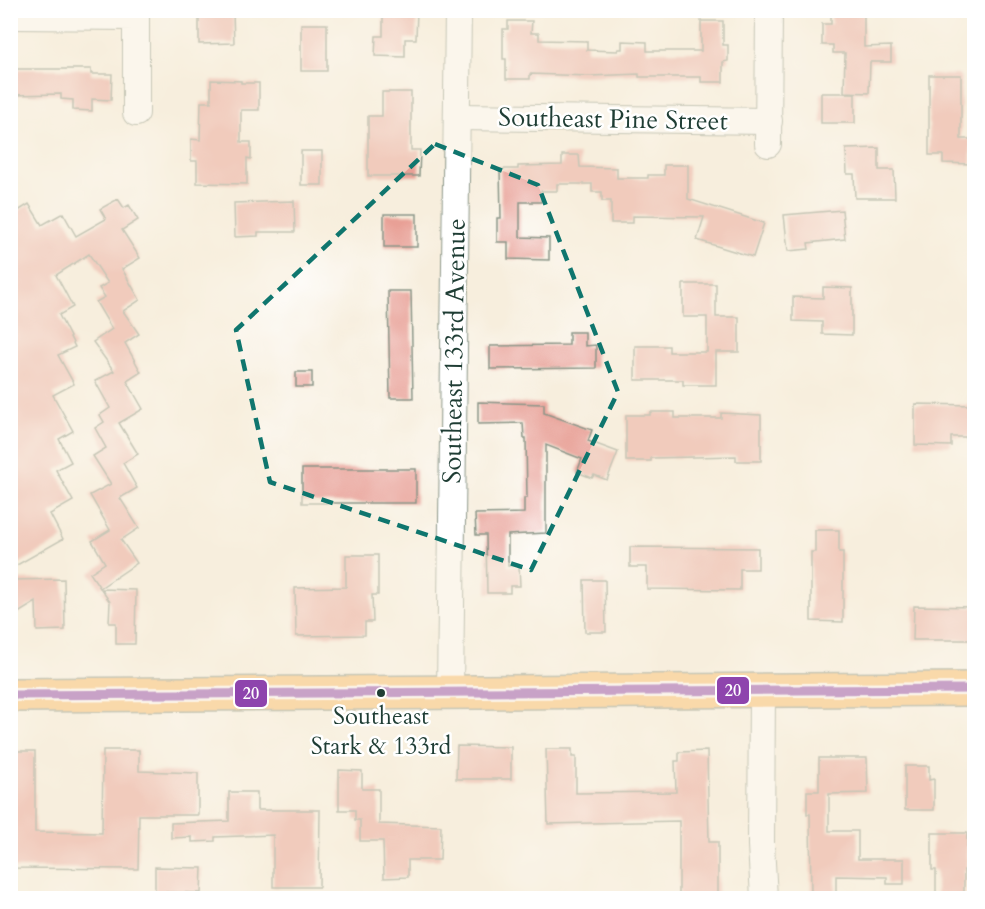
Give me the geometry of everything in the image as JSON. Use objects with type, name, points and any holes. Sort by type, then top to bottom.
[{"type":"main road","points":[[10,695],[975,689]]},
{"type":"street","name":"Southeast 133rd Avenue","points":[[450,691],[458,10]]},
{"type":"street","name":"Southeast Pine Street","points":[[457,117],[768,132],[769,10]]},
{"type":"street","points":[[10,16],[136,17],[136,113]]},
{"type":"street","points":[[762,690],[761,844],[764,898]]},
{"type":"highlighted area","points":[[435,144],[538,185],[618,392],[531,570],[270,482],[236,330]]},
{"type":"building","points":[[383,10],[417,10],[416,39],[405,39],[405,57],[375,56],[376,36],[383,36]]},
{"type":"building","points":[[233,11],[234,43],[199,44],[199,12]]},
{"type":"building","points":[[831,12],[864,12],[864,47],[891,46],[891,62],[870,62],[869,93],[844,92],[845,53],[833,53],[833,45],[822,45],[822,24],[831,24]]},
{"type":"building","points":[[508,21],[532,21],[531,33],[539,33],[539,40],[587,41],[587,50],[618,51],[622,49],[622,41],[647,42],[647,51],[701,51],[701,21],[723,21],[723,45],[728,45],[728,61],[723,62],[723,82],[701,82],[701,77],[639,77],[639,74],[590,76],[530,74],[530,79],[506,79],[503,29],[508,29]]},
{"type":"building","points":[[301,24],[327,24],[327,71],[301,71]]},
{"type":"building","points":[[10,69],[91,69],[91,74],[112,74],[111,100],[92,99],[92,111],[73,110],[73,100],[61,99],[61,94],[10,95]]},
{"type":"building","points":[[929,75],[961,75],[961,139],[971,139],[971,164],[943,163],[943,155],[929,155]]},
{"type":"building","points":[[211,80],[259,83],[259,110],[241,110],[241,142],[251,142],[251,159],[247,158],[247,184],[197,183],[197,161],[191,161],[191,139],[200,140],[201,102],[211,102]]},
{"type":"building","points":[[382,92],[411,92],[411,150],[420,150],[419,176],[368,176],[368,116],[382,116]]},
{"type":"building","points":[[821,93],[855,93],[855,123],[821,123]]},
{"type":"building","points":[[879,148],[879,170],[894,170],[895,198],[855,198],[854,174],[847,174],[846,149]]},
{"type":"building","points":[[301,151],[322,151],[322,185],[301,185]]},
{"type":"building","points":[[562,155],[579,155],[580,167],[617,168],[617,178],[648,178],[648,175],[664,175],[664,165],[688,165],[688,199],[764,223],[753,257],[697,240],[704,217],[633,216],[633,223],[611,223],[611,201],[602,201],[602,192],[592,192],[592,184],[557,184],[557,191],[541,191],[541,202],[520,202],[520,237],[549,238],[549,260],[508,259],[508,242],[497,242],[497,218],[501,218],[500,169],[518,169],[518,166],[562,165]]},
{"type":"building","points":[[118,199],[124,208],[129,205],[138,220],[122,230],[140,258],[122,269],[140,300],[123,311],[139,334],[125,343],[141,372],[127,381],[143,409],[119,423],[138,454],[123,463],[137,488],[120,498],[139,528],[121,540],[137,563],[100,588],[90,573],[105,563],[92,541],[110,530],[90,495],[111,484],[93,456],[106,448],[95,428],[104,422],[100,415],[110,408],[95,381],[114,371],[93,342],[112,329],[96,302],[105,297],[99,288],[108,283],[89,254],[56,275],[73,307],[59,315],[75,347],[58,355],[74,384],[53,395],[73,431],[59,439],[71,462],[56,470],[73,501],[50,514],[63,539],[10,569],[10,216],[29,204],[42,225],[63,213],[76,236],[106,219],[100,209]]},
{"type":"building","points":[[294,201],[295,232],[258,232],[258,236],[235,237],[234,203]]},
{"type":"building","points":[[842,210],[845,239],[808,243],[809,249],[788,251],[784,215]]},
{"type":"building","points":[[384,214],[417,214],[417,247],[384,247]]},
{"type":"building","points":[[683,284],[716,284],[716,317],[739,317],[739,352],[716,352],[716,385],[683,385],[683,380],[635,380],[635,346],[669,346],[669,352],[707,352],[707,317],[683,317]]},
{"type":"building","points":[[823,287],[852,288],[852,335],[822,334],[822,322],[793,321],[793,297],[823,298]]},
{"type":"building","points":[[388,291],[411,291],[413,398],[390,398]]},
{"type":"building","points":[[569,332],[585,332],[585,346],[596,345],[596,368],[490,369],[490,346],[569,345]]},
{"type":"building","points":[[296,372],[312,372],[312,387],[296,387]]},
{"type":"building","points":[[478,402],[544,404],[544,413],[592,430],[588,441],[618,452],[607,480],[594,475],[592,478],[577,472],[582,459],[546,445],[546,533],[508,535],[508,566],[519,566],[520,586],[510,586],[510,593],[487,593],[486,535],[476,535],[475,514],[524,513],[524,498],[527,498],[526,438],[524,438],[523,423],[478,424]]},
{"type":"building","points":[[915,404],[975,405],[975,437],[951,437],[951,446],[915,445]]},
{"type":"building","points":[[650,412],[675,412],[675,418],[721,418],[721,413],[761,415],[761,461],[736,461],[736,456],[651,458],[651,461],[626,461],[626,415],[650,415]]},
{"type":"building","points":[[302,469],[416,469],[416,503],[302,503]]},
{"type":"building","points":[[815,530],[839,530],[839,552],[843,552],[843,622],[811,621],[811,552],[815,552]]},
{"type":"building","points":[[630,547],[758,548],[758,569],[740,569],[740,590],[647,589],[647,567],[630,567]]},
{"type":"building","points":[[346,555],[378,555],[378,595],[372,595],[373,622],[365,622],[365,635],[296,636],[295,588],[346,587]]},
{"type":"building","points":[[64,579],[65,630],[37,631],[36,602],[10,618],[10,580]]},
{"type":"building","points":[[584,580],[605,580],[606,632],[585,632]]},
{"type":"building","points":[[101,589],[136,590],[135,644],[116,644],[116,623],[109,623],[110,602]]},
{"type":"building","points":[[914,606],[975,607],[975,640],[913,640]]},
{"type":"building","points":[[457,746],[511,747],[511,779],[456,779]]},
{"type":"building","points":[[546,749],[572,749],[572,757],[576,757],[576,793],[676,792],[675,761],[679,761],[679,752],[707,751],[709,842],[718,842],[718,898],[679,898],[679,821],[548,824]]},
{"type":"building","points":[[103,750],[139,750],[139,771],[198,773],[198,815],[139,815],[138,869],[10,868],[10,751],[35,751],[35,832],[102,833]]},
{"type":"building","points":[[819,758],[867,758],[868,793],[829,794],[829,831],[858,831],[858,859],[904,859],[904,884],[887,884],[887,877],[836,876],[836,894],[811,894],[810,814],[807,814],[807,791],[819,791]]},
{"type":"building","points":[[905,766],[929,766],[929,780],[934,779],[934,810],[905,810]]},
{"type":"building","points":[[339,770],[362,771],[362,789],[379,789],[379,824],[441,826],[440,860],[408,860],[408,877],[384,878],[383,841],[360,841],[360,820],[355,820],[355,810],[339,810]]},
{"type":"building","points":[[229,792],[257,792],[257,810],[320,810],[319,887],[273,887],[273,835],[215,837],[215,841],[192,842],[192,837],[171,838],[171,823],[229,821]]},
{"type":"building","points":[[932,833],[967,833],[964,898],[936,898],[936,870],[932,870]]},
{"type":"building","points":[[155,867],[202,868],[201,893],[155,892]]},
{"type":"transit line","name":"20","points":[[10,695],[974,689]]},
{"type":"place","name":"Southeast Stark & 133rd","points":[[381,693]]}]
